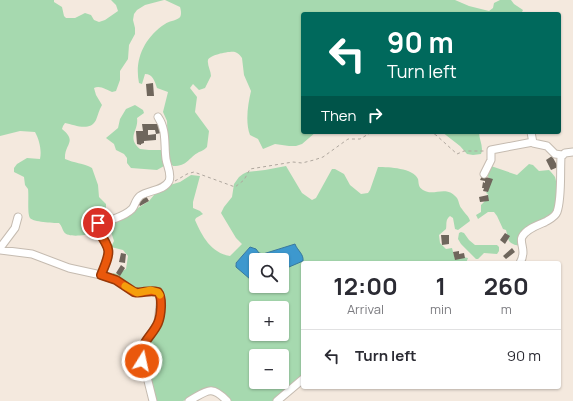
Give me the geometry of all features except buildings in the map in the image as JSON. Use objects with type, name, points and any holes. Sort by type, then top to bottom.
[{"type":"street","points":[[101,275],[109,250],[96,228],[98,223],[109,221],[129,211],[134,207],[140,196],[169,182],[170,178],[166,160],[163,127],[158,117]]},
{"type":"street","points":[[531,134],[533,142]]},
{"type":"street","points":[[484,174],[491,160],[491,150],[533,142],[535,144],[546,146],[555,154],[562,155],[568,152],[573,152]]},
{"type":"street","points":[[521,261],[524,254],[521,241],[522,237],[529,230],[552,218],[557,212],[562,155]]},
{"type":"street","points":[[18,217],[15,228],[0,249],[32,254],[69,268],[101,275],[116,280],[137,293],[151,290],[160,294],[158,323],[146,341],[142,358],[153,401]]},
{"type":"street","points":[[277,401],[301,381]]},
{"type":"street","points":[[189,401],[206,391],[211,390],[217,392],[227,401]]},
{"type":"path","points":[[169,182],[175,181],[194,172],[235,187],[244,180],[250,169],[293,162],[302,163],[314,160],[323,156],[348,139],[360,139],[369,134]]},
{"type":"path","points":[[432,134],[458,154],[464,151],[491,150]]},
{"type":"green space","points":[[0,0],[54,0],[54,2],[62,7],[66,18],[75,18],[85,13],[91,15],[94,20],[99,22],[105,20],[118,11],[116,5],[111,0],[164,0],[145,5],[134,14],[133,20],[135,34],[129,45],[128,59],[120,71],[120,80],[116,91],[112,92],[99,87],[94,88],[102,105],[93,124],[82,127],[65,123],[62,129],[67,133],[70,140],[66,150],[65,159],[92,168],[98,185],[99,197],[106,204],[103,214],[98,218],[91,234],[77,236],[69,235],[64,232],[59,223],[43,222],[32,219],[29,216],[28,189],[25,185],[24,177],[14,172],[14,168],[17,164],[27,158],[40,159],[40,148],[35,132],[20,131],[0,136]]},
{"type":"green space","points":[[165,0],[455,0],[469,6],[489,11],[493,8],[494,3],[500,0],[511,0],[523,10],[522,12],[301,12],[301,134],[314,134],[302,144],[296,146],[275,144],[263,149],[258,139],[250,135],[248,130],[248,113],[251,91],[244,75],[242,58],[235,52],[220,54],[212,56],[208,60],[211,76],[205,88],[199,90],[193,84],[190,88],[197,97],[195,112],[209,131],[207,147],[195,154],[182,165],[173,166],[168,154],[167,121],[163,112],[168,92],[157,88],[153,79],[148,74],[145,74],[142,84],[139,83],[138,65],[143,49],[152,35],[167,23],[181,16],[180,7]]},
{"type":"green space","points":[[135,105],[143,110],[144,113],[137,118],[133,137],[134,141],[140,149],[162,150],[164,166],[157,170],[131,168],[127,163],[127,158],[124,154],[116,150],[114,144],[106,138],[118,128],[120,119],[126,109]]},
{"type":"green space","points":[[445,134],[479,134],[482,149],[481,154],[467,154],[460,146]]},
{"type":"green space","points":[[529,164],[533,165],[539,171],[549,170],[553,174],[556,181],[557,192],[555,209],[551,217],[526,231],[520,246],[509,241],[506,230],[503,229],[494,212],[488,212],[478,219],[476,215],[481,212],[481,205],[485,201],[488,194],[486,193],[490,184],[487,174],[491,166],[517,175]]},
{"type":"green space","points":[[286,166],[302,193],[312,200],[316,198],[332,169],[344,174],[350,185],[361,194],[368,193],[370,190],[378,167],[406,170],[415,175],[421,189],[427,192],[449,192],[457,198],[460,206],[470,221],[458,230],[455,229],[453,218],[450,216],[447,221],[446,229],[439,235],[440,243],[446,249],[452,248],[455,259],[463,257],[468,258],[467,261],[301,261],[301,377],[289,388],[289,349],[249,349],[249,389],[287,389],[273,401],[228,401],[212,388],[206,388],[183,401],[156,401],[144,359],[145,347],[159,325],[163,294],[138,291],[112,276],[113,273],[117,274],[126,269],[128,256],[123,250],[111,247],[114,241],[111,232],[111,225],[149,201],[154,195],[170,185],[180,182],[191,175],[200,176],[193,202],[193,208],[203,214],[195,220],[204,238],[212,248],[230,256],[242,244],[236,238],[221,213],[232,197],[234,184],[243,174],[247,172]]},
{"type":"green space","points":[[459,233],[464,233],[475,245],[497,245],[499,247],[499,251],[497,254],[484,253],[476,259],[458,239]]},
{"type":"water","points":[[295,244],[302,256],[303,261],[289,267],[289,253],[266,253]]},
{"type":"water","points":[[250,247],[256,249],[259,253],[249,253],[249,278],[236,267],[236,263]]},
{"type":"slow traffic","points":[[125,286],[137,293],[151,290],[158,292],[160,295]]},
{"type":"route","points":[[98,223],[96,228],[109,250],[101,275],[116,280],[134,292],[137,293],[151,290],[158,292],[161,297],[158,323],[149,335],[143,347],[142,361]]}]
